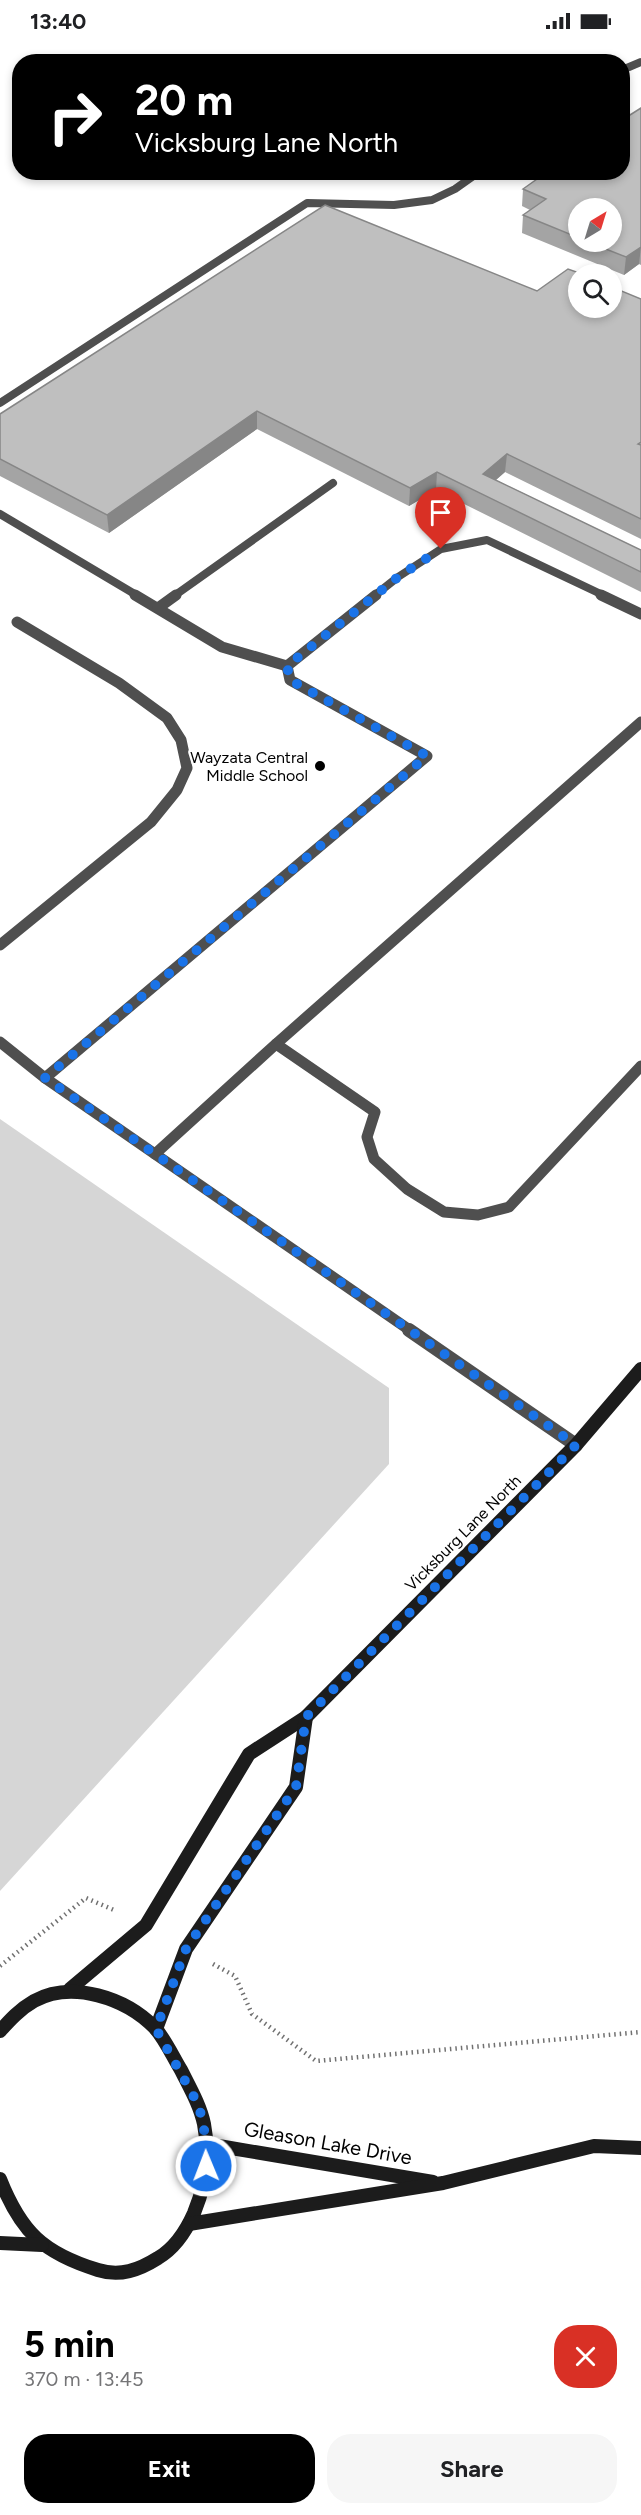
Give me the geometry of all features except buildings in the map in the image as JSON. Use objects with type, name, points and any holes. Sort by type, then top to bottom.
[{"type":"main road","name":"Vicksburg Lane North","points":[[70,1989],[146,1925],[249,1754],[306,1717],[576,1445],[641,1369]]},
{"type":"main road","points":[[156,2029],[186,1949],[296,1787],[306,1717]]},
{"type":"main road","points":[[0,2031],[9,2019],[38,1998],[70,1989],[100,1995],[129,2008],[156,2029],[199,2106],[207,2144],[204,2188],[189,2224],[169,2252],[141,2270],[108,2273],[75,2263],[42,2245],[16,2216],[0,2179]]},
{"type":"main road","name":"Gleason Lake Drive","points":[[207,2144],[443,2183]]},
{"type":"main road","name":"Gleason Lake Drive","points":[[189,2224],[443,2183],[594,2146],[641,2148]]},
{"type":"main road","points":[[0,2243],[42,2245]]},
{"type":"lane","points":[[0,403],[307,204],[394,205],[432,200],[468,180]]},
{"type":"lane","points":[[158,608],[333,483]]},
{"type":"lane","points":[[0,514],[222,647],[287,666]]},
{"type":"lane","points":[[287,666],[398,577],[441,549],[487,540],[641,614]]},
{"type":"lane","points":[[0,945],[151,822],[177,790],[188,768],[181,740],[167,718],[119,683],[17,622]]},
{"type":"lane","points":[[45,1078],[427,756],[290,680],[287,666]]},
{"type":"lane","points":[[155,1154],[276,1044],[641,722]]},
{"type":"lane","points":[[0,1042],[45,1078],[576,1445]]},
{"type":"lane","points":[[276,1044],[375,1112],[367,1137],[374,1159],[407,1189],[444,1212],[478,1215],[509,1207],[641,1066]]},
{"type":"path","points":[[0,1966],[87,1898]]},
{"type":"path","points":[[252,2014],[316,2061],[641,2032]]},
{"type":"shaded area","points":[[0,1119],[389,1388],[389,1464],[0,1891]]},
{"type":"place","name":"Wayzata Central Middle School","points":[[320,766]]},
{"type":"route","points":[[206,2166],[207,2144],[199,2106],[156,2029],[186,1949],[296,1787],[306,1717],[576,1445],[45,1078],[427,756],[290,680],[287,666],[398,577],[441,549]]}]
